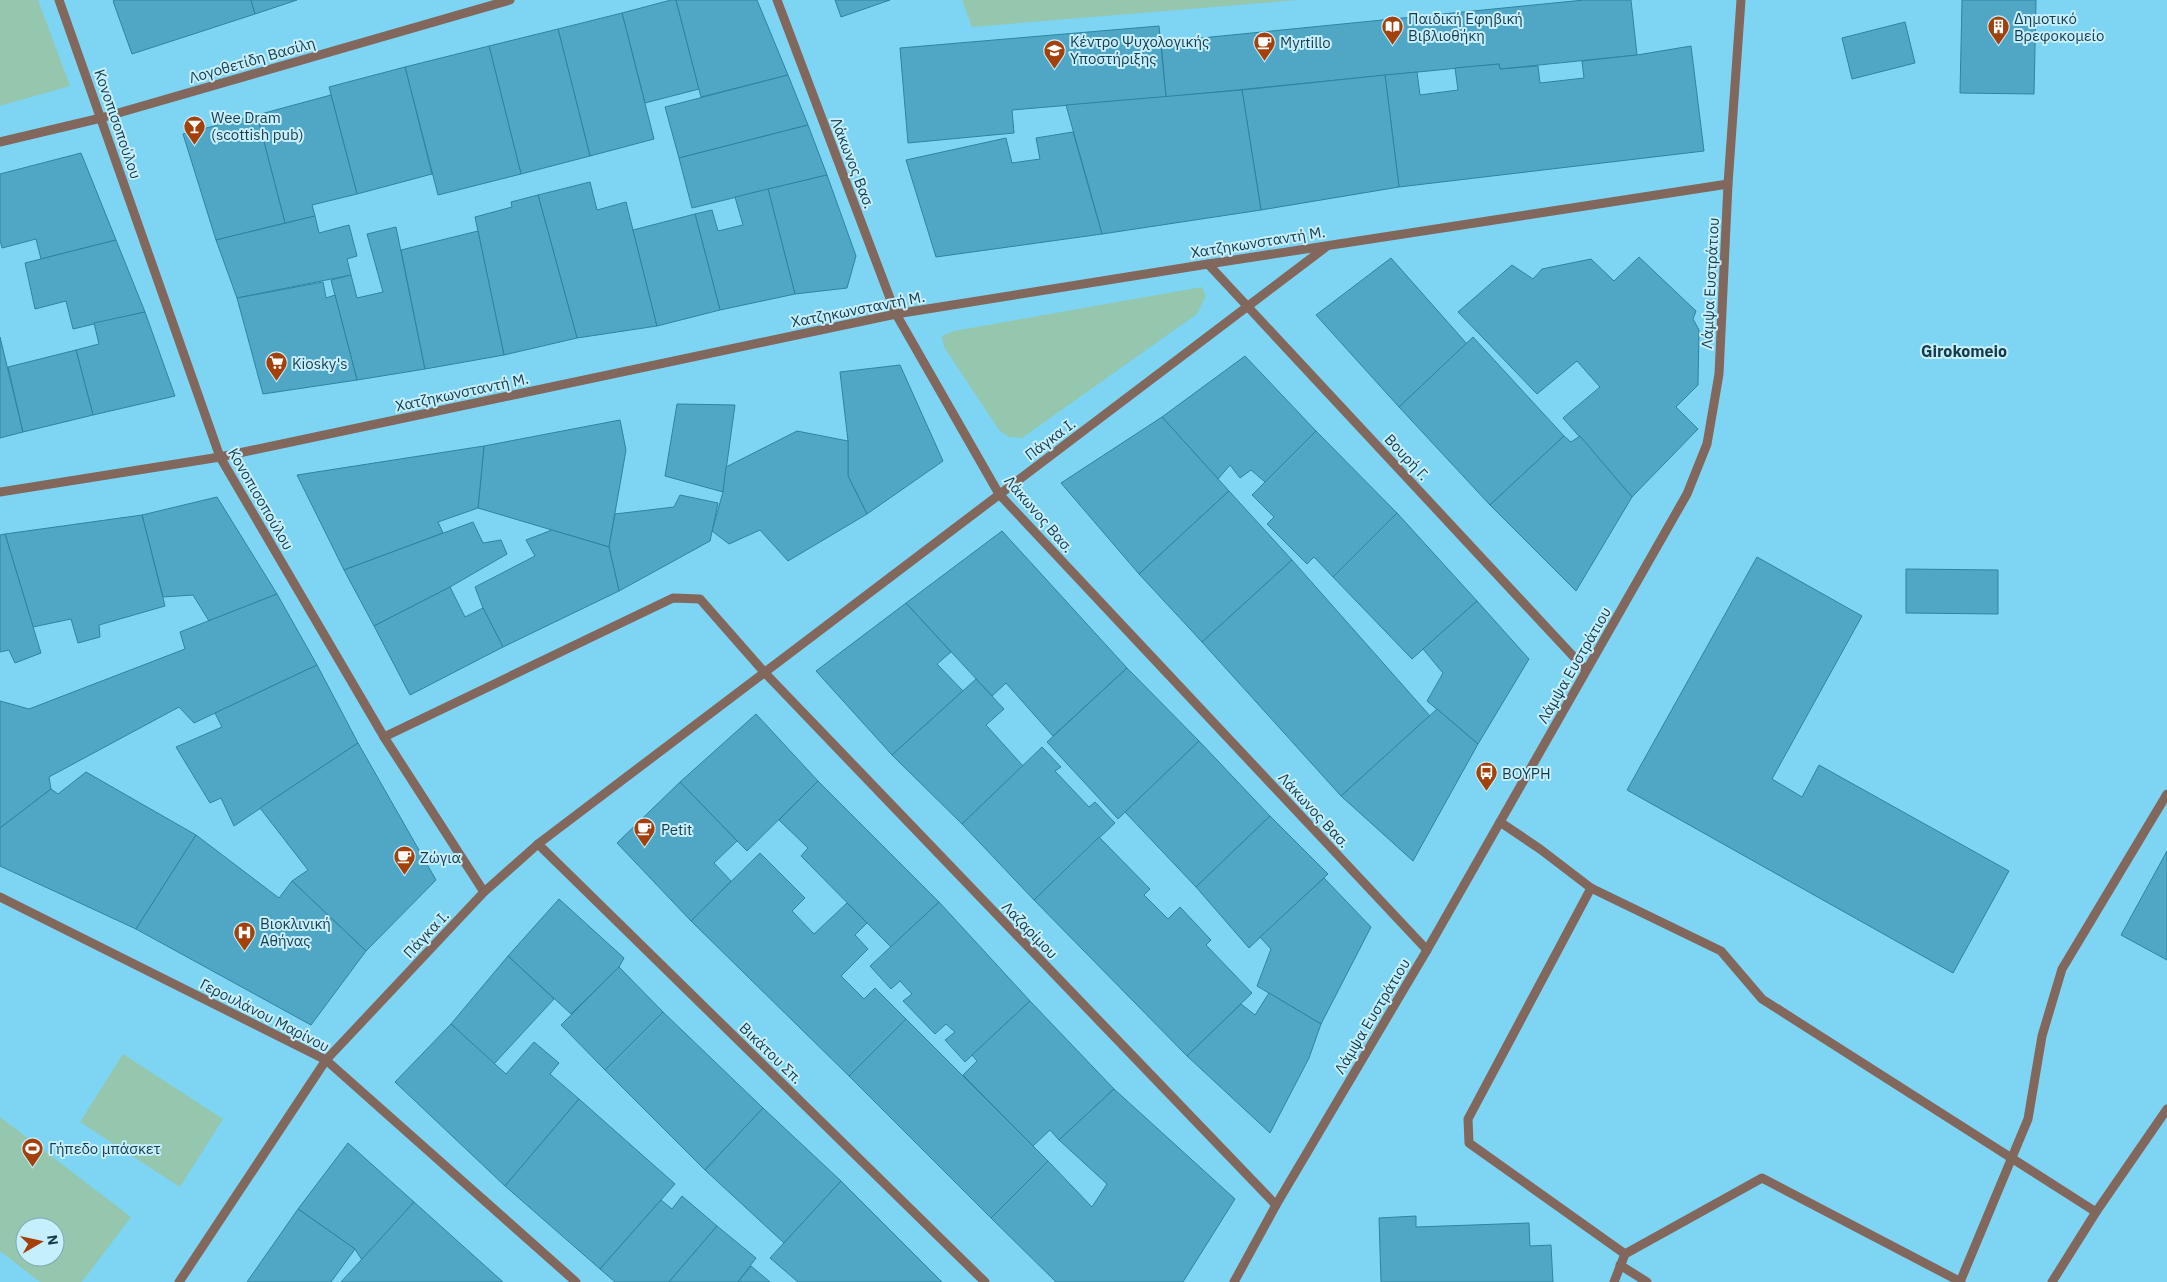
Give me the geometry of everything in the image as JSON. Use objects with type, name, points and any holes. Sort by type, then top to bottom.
[{"type":"street","name":"Κονοπισοπούλου","points":[[59,0],[220,457],[384,737],[484,892]]},
{"type":"street","name":"Λογοθετίδη Βασίλη","points":[[0,142],[101,118],[510,0]]},
{"type":"street","name":"Λάκωνος Βασ.","points":[[777,0],[896,314],[999,494],[1427,950]]},
{"type":"street","name":"Λάμψα Ευστράτιου","points":[[1234,1282],[1276,1205],[1427,950],[1687,494],[1707,444],[1720,374],[1728,184],[1741,0]]},
{"type":"street","name":"Χατζηκωνσταντή Μ.","points":[[0,492],[220,457],[896,314],[1728,184]]},
{"type":"street","name":"Πάγκα Ι.","points":[[179,1282],[326,1060],[484,892],[538,844],[1328,245]]},
{"type":"street","name":"Βουρή Γ.","points":[[1208,264],[1586,670]]},
{"type":"street","points":[[384,737],[673,598],[700,599],[765,673]]},
{"type":"street","name":"Λαζαρίμου","points":[[765,673],[1276,1205]]},
{"type":"street","points":[[1614,1282],[1625,1254],[1762,1178],[1960,1282],[2028,1119],[2042,1036],[2062,969],[2167,794]]},
{"type":"street","points":[[1500,822],[1592,888],[1721,951],[1762,999],[2096,1212]]},
{"type":"street","name":"Βικάτου Σπ.","points":[[538,844],[985,1282]]},
{"type":"street","points":[[1592,888],[1468,1119],[1469,1143],[1625,1254]]},
{"type":"street","name":"Γερουλάνου Μαρίνου","points":[[0,897],[326,1060],[576,1282]]},
{"type":"street","points":[[2052,1282],[2096,1212],[2167,1109]]},
{"type":"street","points":[[1620,1266],[1647,1282]]},
{"type":"green space","points":[[0,0],[38,0],[70,86],[0,106]]},
{"type":"green space","points":[[962,0],[1298,0],[972,27]]},
{"type":"green space","points":[[1202,287],[1206,296],[1197,314],[1022,438],[1009,437],[999,430],[944,347],[942,336],[954,331]]},
{"type":"green space","points":[[123,1054],[223,1119],[180,1187],[80,1122]]},
{"type":"green space","name":"Γήπεδο μπάσκετ","points":[[0,1117],[131,1217],[82,1282],[40,1282],[21,1267],[65,1267],[65,1217],[15,1217],[15,1263],[0,1251]]},
{"type":"building","points":[[251,0],[255,14],[132,54],[113,1]]},
{"type":"building","points":[[251,0],[297,0],[255,14]]},
{"type":"building","points":[[676,0],[699,89],[645,103],[622,13]]},
{"type":"building","points":[[676,0],[757,0],[788,75],[701,97]]},
{"type":"building","points":[[835,0],[890,0],[841,17]]},
{"type":"building","points":[[1584,0],[1631,0],[1637,55],[1500,69],[1499,64],[1166,97],[1161,42]]},
{"type":"building","name":"Δημοτικό Βρεφοκομείο","points":[[1962,0],[2036,0],[2034,94],[1960,93]]},
{"type":"building","points":[[622,13],[654,139],[590,156],[558,29]]},
{"type":"building","points":[[1905,22],[1915,63],[1852,79],[1842,38]]},
{"type":"building","points":[[1159,26],[1166,97],[1012,110],[1014,133],[908,143],[900,48]]},
{"type":"building","points":[[558,29],[590,156],[521,174],[489,46]]},
{"type":"building","points":[[489,46],[521,174],[438,195],[405,67]]},
{"type":"building","points":[[1691,46],[1704,151],[1399,187],[1385,75],[1417,72],[1420,95],[1458,90],[1455,68],[1499,64],[1500,69],[1538,66],[1540,83],[1584,78],[1582,61],[1637,55]]},
{"type":"building","points":[[405,67],[432,174],[357,194],[329,87]]},
{"type":"building","points":[[788,75],[808,125],[679,158],[665,107]]},
{"type":"building","points":[[1385,75],[1399,187],[1261,210],[1242,90]]},
{"type":"building","points":[[1242,90],[1261,210],[1102,234],[1066,105]]},
{"type":"building","points":[[331,95],[357,194],[312,205],[315,216],[285,223],[257,115]]},
{"type":"building","points":[[257,115],[285,223],[216,240],[183,134]]},
{"type":"building","points":[[808,125],[827,175],[692,208],[679,158]]},
{"type":"building","points":[[1073,132],[1102,234],[936,257],[906,160],[1006,138],[1012,163],[1040,159],[1036,138]]},
{"type":"building","points":[[81,153],[116,240],[41,259],[36,239],[2,248],[0,240],[0,174]]},
{"type":"building","points":[[827,175],[856,256],[847,288],[795,294],[768,189]]},
{"type":"building","points":[[590,182],[597,210],[626,202],[657,326],[577,338],[538,195]]},
{"type":"building","points":[[768,189],[795,294],[720,310],[695,214],[712,210],[718,231],[743,225],[735,197]]},
{"type":"building","points":[[538,195],[577,338],[504,355],[475,217],[512,207],[511,202]]},
{"type":"building","points":[[695,214],[720,310],[657,326],[633,230]]},
{"type":"building","points":[[315,216],[319,233],[349,225],[357,256],[347,259],[351,275],[237,298],[216,240]]},
{"type":"building","points":[[396,227],[425,369],[357,380],[331,280],[351,275],[357,298],[383,292],[367,234]]},
{"type":"building","points":[[478,231],[504,355],[425,369],[401,250]]},
{"type":"building","points":[[116,240],[145,312],[73,329],[66,301],[35,309],[25,263]]},
{"type":"building","points":[[1639,257],[1696,311],[1693,319],[1699,330],[1698,385],[1676,407],[1698,429],[1632,497],[1563,418],[1600,387],[1577,361],[1537,394],[1458,312],[1512,265],[1533,279],[1542,269],[1591,259],[1614,281]]},
{"type":"building","points":[[1391,258],[1467,344],[1399,407],[1316,315]]},
{"type":"building","points":[[323,282],[326,298],[335,295],[357,380],[263,394],[237,298]]},
{"type":"building","points":[[145,312],[175,396],[93,415],[76,350],[99,344],[94,323]]},
{"type":"building","points":[[0,337],[23,432],[0,438]]},
{"type":"building","points":[[1473,337],[1564,436],[1490,505],[1399,407]]},
{"type":"building","points":[[76,350],[93,415],[23,432],[8,367]]},
{"type":"building","points":[[1245,356],[1316,431],[1265,482],[1251,470],[1240,478],[1230,465],[1218,479],[1162,417]]},
{"type":"building","points":[[900,365],[943,461],[867,514],[848,476],[848,441],[840,372]]},
{"type":"building","points":[[677,404],[735,405],[723,492],[665,476]]},
{"type":"building","points":[[1162,417],[1229,491],[1139,574],[1061,483]]},
{"type":"building","points":[[620,420],[626,450],[609,547],[478,508],[484,446]]},
{"type":"building","points":[[797,431],[848,441],[848,476],[867,514],[788,561],[760,530],[729,544],[712,531],[723,492],[726,467]]},
{"type":"building","points":[[1316,431],[1397,513],[1333,577],[1314,557],[1307,564],[1267,524],[1274,517],[1252,495]]},
{"type":"building","points":[[1564,436],[1571,442],[1580,436],[1632,497],[1576,591],[1490,505]]},
{"type":"building","points":[[484,446],[478,508],[438,522],[443,533],[344,570],[297,475]]},
{"type":"building","points":[[1229,491],[1292,560],[1202,642],[1139,574]]},
{"type":"building","points":[[680,495],[718,503],[710,541],[619,591],[609,547],[615,514],[674,507]]},
{"type":"building","points":[[217,497],[277,594],[209,621],[193,595],[163,597],[142,515]]},
{"type":"building","points":[[1397,513],[1477,601],[1412,659],[1333,577]]},
{"type":"building","points":[[142,515],[165,606],[99,625],[100,637],[78,643],[71,619],[33,627],[5,534]]},
{"type":"building","points":[[473,522],[483,543],[501,540],[507,554],[450,587],[374,626],[344,570]]},
{"type":"building","points":[[552,530],[609,547],[619,591],[503,647],[483,608],[475,587],[535,556],[526,540]]},
{"type":"building","points":[[1002,531],[1127,668],[1053,736],[1006,683],[992,696],[906,603]]},
{"type":"building","points":[[5,534],[41,653],[15,663],[9,650],[0,652],[0,535]]},
{"type":"building","points":[[1757,557],[1862,616],[1772,779],[1802,797],[1819,765],[2009,871],[1953,973],[1627,790]]},
{"type":"building","points":[[1292,560],[1430,716],[1341,796],[1202,642]]},
{"type":"building","points":[[1906,569],[1998,570],[1998,614],[1906,613]]},
{"type":"building","points":[[450,587],[465,617],[483,608],[503,647],[410,695],[374,626]]},
{"type":"building","points":[[277,594],[317,665],[194,723],[179,707],[49,777],[51,789],[0,828],[0,701],[29,709],[185,649],[180,632]]},
{"type":"building","points":[[1477,601],[1529,659],[1478,744],[1427,701],[1443,673],[1423,649]]},
{"type":"building","points":[[906,603],[951,652],[937,664],[963,691],[892,755],[816,671]]},
{"type":"building","points":[[317,665],[358,743],[234,826],[221,798],[210,803],[176,747],[222,727],[215,713]]},
{"type":"building","points":[[1127,668],[1199,741],[1118,819],[1047,742]]},
{"type":"building","points":[[976,679],[1004,709],[986,725],[1023,766],[962,824],[892,755]]},
{"type":"building","points":[[1437,709],[1478,744],[1413,861],[1341,796]]},
{"type":"building","points":[[756,714],[818,781],[747,851],[680,782]]},
{"type":"building","points":[[1199,741],[1270,816],[1196,887],[1125,812]]},
{"type":"building","points":[[358,743],[436,880],[366,951],[292,881],[308,870],[260,808]]},
{"type":"building","points":[[1042,747],[1061,767],[1055,771],[1089,807],[1095,802],[1115,823],[1034,900],[962,824]]},
{"type":"building","points":[[86,772],[196,835],[136,929],[0,866],[0,828],[51,789],[58,794]]},
{"type":"building","points":[[818,781],[939,902],[891,947],[801,856],[808,848],[779,820]]},
{"type":"building","points":[[680,782],[737,841],[714,863],[731,881],[691,921],[617,843]]},
{"type":"building","points":[[1270,816],[1328,874],[1249,948],[1196,887]]},
{"type":"building","points":[[196,835],[279,898],[292,881],[366,951],[311,1025],[136,929]]},
{"type":"building","points":[[1099,837],[1150,889],[1144,895],[1168,919],[1180,907],[1211,940],[1206,945],[1252,993],[1187,1056],[1034,900]]},
{"type":"building","points":[[2167,851],[2167,960],[2121,935]]},
{"type":"building","points":[[760,853],[805,898],[792,911],[814,934],[847,903],[867,923],[855,935],[868,949],[841,976],[864,999],[875,988],[906,1019],[849,1076],[691,921]]},
{"type":"building","points":[[1324,878],[1371,927],[1321,1024],[1257,986],[1271,949],[1260,937]]},
{"type":"building","points":[[559,899],[624,958],[619,967],[571,1014],[508,956]]},
{"type":"building","points":[[939,902],[1030,1001],[965,1062],[945,1040],[955,1032],[946,1024],[935,1034],[903,1001],[912,994],[900,981],[891,989],[870,966]]},
{"type":"building","points":[[508,956],[554,999],[494,1064],[451,1024]]},
{"type":"building","points":[[619,967],[663,1012],[605,1070],[561,1025]]},
{"type":"building","points":[[1269,993],[1321,1024],[1309,1058],[1270,1133],[1187,1056],[1241,1004],[1255,1015]]},
{"type":"building","points":[[1030,1001],[1114,1089],[1059,1140],[1050,1130],[1033,1146],[963,1075],[977,1061],[972,1055]]},
{"type":"building","points":[[663,1012],[763,1108],[705,1170],[605,1070]]},
{"type":"building","points":[[906,1019],[1048,1161],[991,1218],[849,1076]]},
{"type":"building","points":[[451,1024],[506,1074],[534,1042],[559,1063],[550,1074],[579,1099],[505,1186],[395,1082]]},
{"type":"building","points":[[1114,1089],[1235,1199],[1183,1282],[1056,1282],[991,1218],[1048,1161],[1092,1207],[1107,1184],[1059,1140]]},
{"type":"building","points":[[579,1099],[675,1184],[600,1269],[505,1186]]},
{"type":"building","points":[[763,1108],[841,1181],[784,1243],[705,1170]]},
{"type":"building","points":[[348,1143],[414,1202],[362,1260],[355,1249],[298,1209]]},
{"type":"building","points":[[841,1181],[942,1282],[798,1282],[770,1258]]},
{"type":"building","points":[[682,1196],[717,1226],[669,1282],[615,1282],[600,1269],[661,1200],[672,1209]]},
{"type":"building","points":[[414,1202],[503,1282],[341,1282]]},
{"type":"building","points":[[298,1209],[355,1249],[331,1282],[247,1282]]},
{"type":"building","points":[[1416,1216],[1416,1227],[1529,1223],[1530,1246],[1551,1245],[1553,1282],[1381,1282],[1379,1218]]},
{"type":"building","points":[[717,1226],[756,1258],[738,1282],[669,1282]]},
{"type":"building","points":[[751,1266],[770,1282],[738,1282]]},
{"type":"place","name":"Παιδική Εφηβική Βιβλιοθήκη","points":[[1392,46]]},
{"type":"place","name":"Δημοτικό Βρεφοκομείο","points":[[1998,46]]},
{"type":"place","name":"Myrtillo","points":[[1264,61]]},
{"type":"place","name":"Κέντρο Ψυχολογικής Υποστήριξης","points":[[1054,69]]},
{"type":"place","name":"Wee Dram (scottish pub)","points":[[195,145]]},
{"type":"place","name":"Kiosky's","points":[[276,382]]},
{"type":"place","name":"ΒΟΥΡΗ","points":[[1486,792]]},
{"type":"place","name":"Petit","points":[[645,848]]},
{"type":"place","name":"Ζώγια","points":[[404,876]]},
{"type":"place","name":"Βιοκλινική Αθήνας","points":[[244,951]]},
{"type":"place","name":"Γήπεδο μπάσκετ","points":[[33,1167]]},
{"type":"district","name":"Girokomeio","points":[[1964,351]]}]
